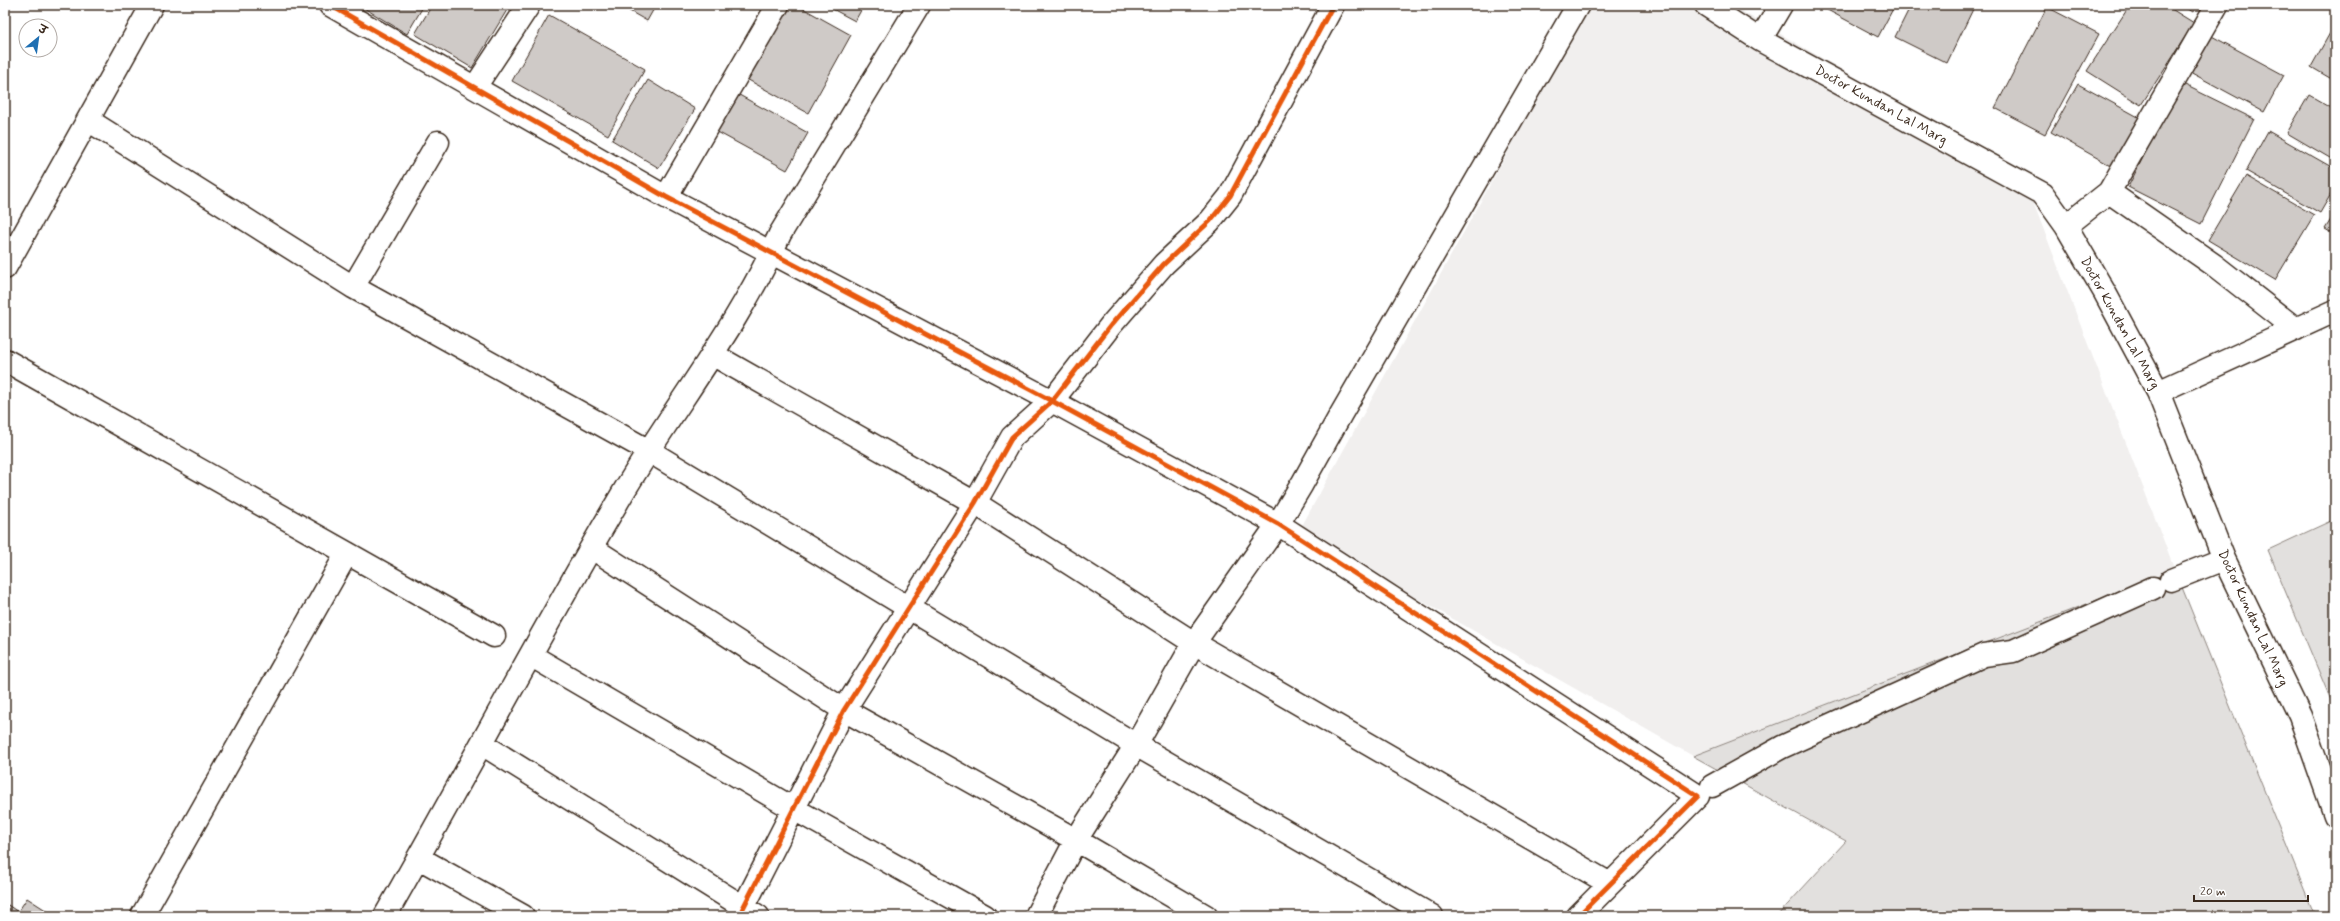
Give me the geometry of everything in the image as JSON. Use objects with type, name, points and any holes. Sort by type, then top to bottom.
[{"type":"street","points":[[5,268],[152,5]]},
{"type":"street","points":[[330,5],[666,197],[1052,401],[1278,524],[1698,796],[1578,916]]},
{"type":"street","points":[[475,88],[529,5]]},
{"type":"street","points":[[666,197],[778,5]]},
{"type":"street","points":[[385,916],[592,548],[649,451],[712,354],[771,253],[780,234],[919,5]]},
{"type":"street","points":[[482,744],[747,913],[794,809],[844,710],[975,503],[1012,437],[1052,401],[1116,320],[1164,264],[1210,221],[1230,196],[1333,5]]},
{"type":"street","points":[[1036,916],[1076,840],[1136,745],[1194,644],[1278,524],[1578,5]]},
{"type":"street","name":"Doctor Kundan Lal Marg","points":[[1706,5],[1760,40],[2043,194],[2066,226],[2158,392],[2224,559],[2300,716],[2335,815]]},
{"type":"street","points":[[1760,40],[1781,5]]},
{"type":"street","points":[[2066,226],[2109,192],[2217,5]]},
{"type":"street","points":[[88,120],[353,287],[649,451],[1136,745],[1432,916]]},
{"type":"street","points":[[353,287],[438,142]]},
{"type":"street","points":[[2109,192],[2214,265],[2296,329]]},
{"type":"street","points":[[2158,392],[2335,311]]},
{"type":"street","points":[[712,354],[975,503],[1194,644],[1610,884]]},
{"type":"street","points":[[5,360],[494,636]]},
{"type":"street","points":[[592,548],[844,710],[1076,840],[1206,916]]},
{"type":"street","points":[[142,916],[347,553]]},
{"type":"street","points":[[1712,786],[1782,747],[1984,655],[2013,651],[2162,584],[2224,559]]},
{"type":"street","points":[[532,656],[794,809],[985,916]]},
{"type":"street","points":[[419,858],[524,916]]},
{"type":"shaded area","points":[[1589,5],[1731,5],[2023,176],[2175,570],[1693,756],[1299,531]]},
{"type":"shaded area","points":[[2335,519],[2335,710],[2268,550]]},
{"type":"shaded area","points":[[2175,570],[2315,916],[1777,916],[1846,841],[1693,756]]},
{"type":"building","points":[[359,5],[424,5],[407,34]]},
{"type":"building","points":[[432,5],[510,5],[472,68],[415,34]]},
{"type":"building","points":[[619,5],[656,5],[647,21]]},
{"type":"building","points":[[783,5],[797,5],[851,35],[808,113],[743,77]]},
{"type":"building","points":[[825,5],[864,5],[855,21]]},
{"type":"building","points":[[1818,5],[1895,5],[1878,37]]},
{"type":"building","points":[[1911,5],[1975,5],[1947,63],[1895,37]]},
{"type":"building","points":[[2130,5],[2165,5],[2194,23],[2141,105],[2087,71]]},
{"type":"building","points":[[2182,5],[2197,5],[2193,12]]},
{"type":"building","points":[[2047,7],[2099,34],[2045,134],[1995,108]]},
{"type":"building","points":[[549,15],[645,69],[608,135],[512,81]]},
{"type":"building","points":[[2335,24],[2335,81],[2311,67]]},
{"type":"building","points":[[2208,34],[2284,75],[2264,112],[2188,71]]},
{"type":"building","points":[[648,80],[695,109],[659,168],[612,140]]},
{"type":"building","points":[[2181,83],[2254,119],[2201,224],[2128,187]]},
{"type":"building","points":[[2078,84],[2142,119],[2115,168],[2051,132]]},
{"type":"building","points":[[732,91],[808,133],[787,170],[712,129]]},
{"type":"building","points":[[2309,95],[2335,110],[2335,161],[2287,133]]},
{"type":"building","points":[[2268,131],[2335,169],[2335,187],[2320,213],[2246,171]]},
{"type":"building","points":[[2246,176],[2314,215],[2275,280],[2208,240]]},
{"type":"building","points":[[2335,213],[2335,235],[2325,229]]},
{"type":"building","points":[[27,898],[55,916],[5,916],[5,903],[18,912]]},
{"type":"cycle path","points":[[330,5],[666,197],[1052,401],[1278,524],[1698,796],[1578,916]]},
{"type":"cycle path","points":[[739,916],[844,710],[975,503],[1012,437],[1052,401],[1111,325],[1164,264],[1210,221],[1230,196],[1333,5]]}]
